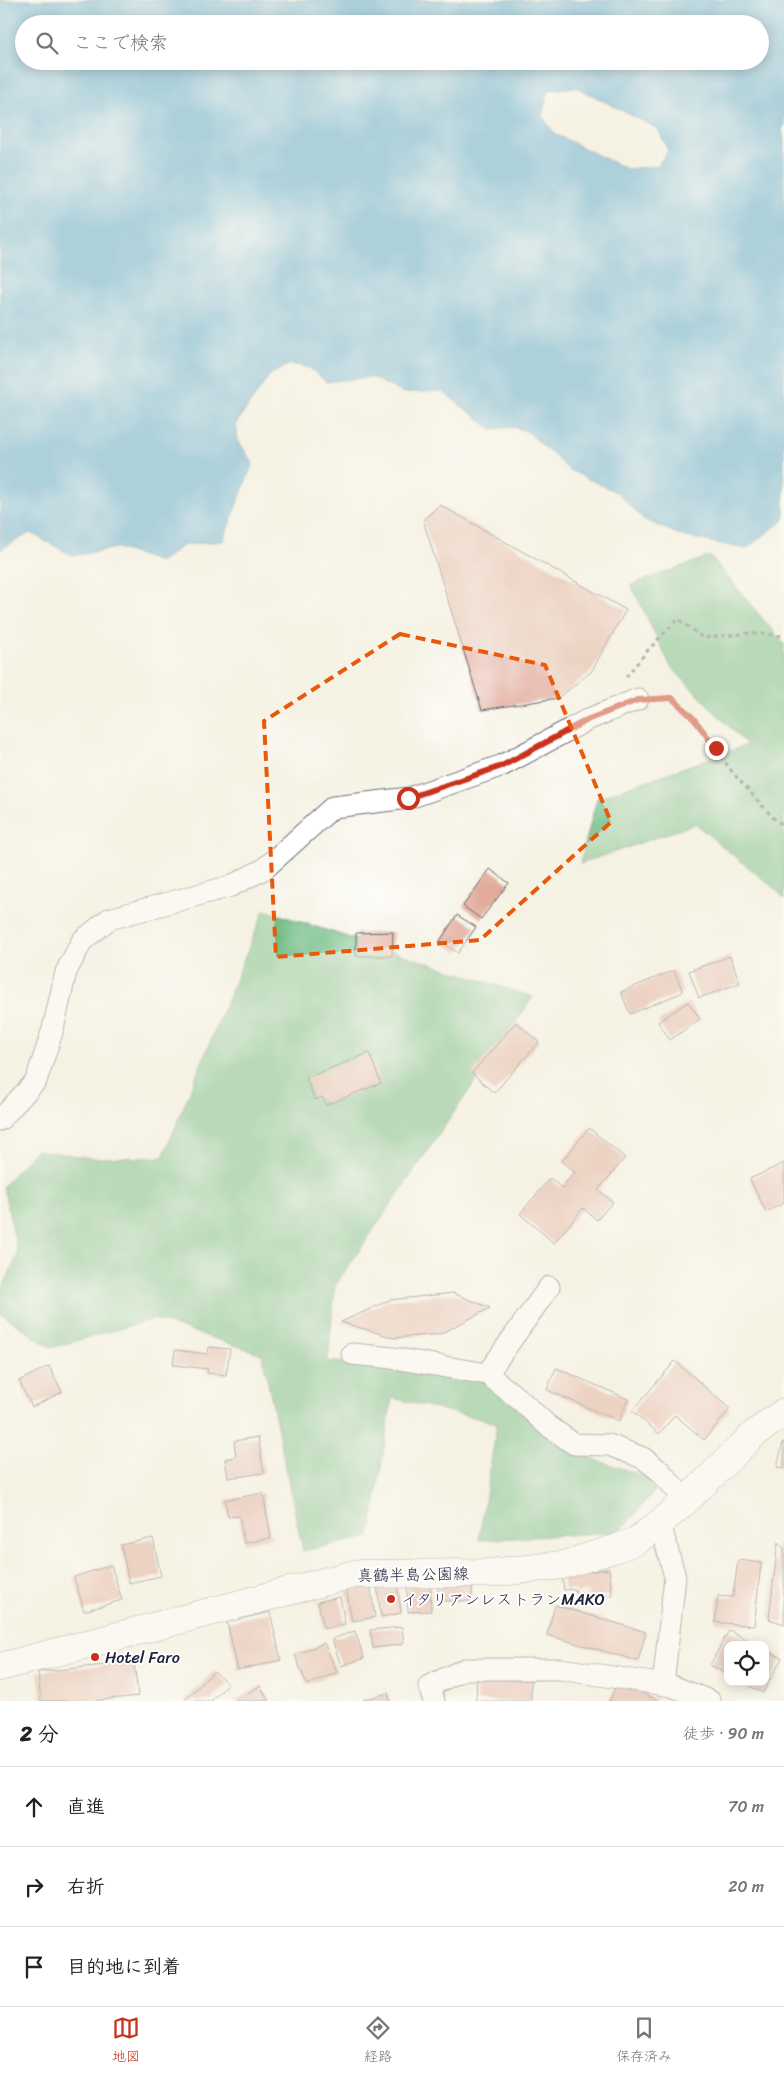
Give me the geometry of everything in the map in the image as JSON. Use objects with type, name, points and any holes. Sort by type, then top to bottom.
[{"type":"main road","name":"真鶴半島公園線","points":[[0,1666],[354,1574],[489,1573],[563,1565],[636,1541],[686,1501],[754,1434],[784,1412]]},
{"type":"street","points":[[0,1120],[36,1081],[53,1029],[66,972],[82,941],[109,919],[231,886],[264,869],[333,806],[408,798],[502,766],[589,719],[638,700]]},
{"type":"street","points":[[487,1374],[550,1287]]},
{"type":"street","points":[[352,1354],[393,1358],[487,1374],[520,1400],[546,1426],[574,1444],[610,1445],[642,1458],[660,1471],[686,1501]]},
{"type":"street","points":[[660,1523],[675,1577],[663,1684]]},
{"type":"street","points":[[434,1701],[429,1686],[465,1669],[560,1669],[663,1684],[710,1701]]},
{"type":"path","points":[[784,636],[750,633],[703,638],[678,618],[648,650],[618,687],[638,700],[672,698],[694,719],[733,773],[777,822],[784,824]]},
{"type":"highlighted area","points":[[400,634],[545,665],[611,822],[480,940],[276,957],[264,721]]},
{"type":"green space","points":[[710,556],[784,644],[784,899],[775,889],[695,824],[580,864],[597,798],[747,745],[671,667],[631,585]]},
{"type":"green space","points":[[264,910],[533,997],[335,1286],[328,1361],[486,1379],[564,1449],[662,1482],[620,1532],[479,1540],[497,1423],[392,1398],[370,1537],[303,1551],[262,1354],[154,1319],[51,1348],[0,1313],[0,1294],[18,1254],[3,1186],[36,1150],[92,1158],[163,1157]]},
{"type":"water","points":[[0,0],[784,0],[784,126],[782,130],[784,140],[784,520],[746,549],[682,536],[643,519],[618,493],[569,470],[528,432],[515,427],[492,429],[442,391],[403,393],[371,377],[326,382],[310,368],[290,364],[270,375],[236,424],[238,440],[253,463],[223,541],[184,545],[160,562],[117,548],[73,556],[30,533],[0,550]],"holes":[[[576,87],[658,129],[668,151],[657,166],[627,169],[555,134],[542,116],[549,90]]]},
{"type":"building","points":[[440,505],[626,610],[591,672],[558,698],[482,710],[423,520]]},
{"type":"building","points":[[490,869],[509,883],[481,919],[463,906]]},
{"type":"building","points":[[457,915],[476,927],[458,953],[440,941]]},
{"type":"building","points":[[393,932],[392,956],[356,956],[356,933]]},
{"type":"building","points":[[730,956],[740,983],[699,998],[689,971]]},
{"type":"building","points":[[674,970],[683,992],[630,1014],[621,992]]},
{"type":"building","points":[[688,1002],[700,1019],[670,1040],[658,1022]]},
{"type":"building","points":[[516,1022],[539,1042],[494,1093],[472,1073]]},
{"type":"building","points":[[369,1053],[381,1083],[326,1105],[322,1097],[315,1100],[306,1078]]},
{"type":"building","points":[[589,1128],[625,1158],[598,1190],[613,1202],[597,1220],[583,1208],[554,1243],[520,1214],[550,1178],[561,1188],[575,1172],[562,1161]]},
{"type":"building","points":[[784,1163],[784,1203],[766,1212],[750,1179]]},
{"type":"building","points":[[453,1293],[490,1308],[440,1334],[394,1338],[341,1322],[390,1300]]},
{"type":"building","points":[[209,1347],[230,1349],[226,1375],[207,1373],[208,1369],[173,1365],[175,1350],[208,1354]]},
{"type":"building","points":[[675,1361],[730,1409],[704,1440],[675,1415],[659,1434],[632,1411]]},
{"type":"building","points":[[49,1366],[62,1392],[32,1407],[19,1381]]},
{"type":"building","points":[[556,1368],[628,1399],[619,1421],[547,1390]]},
{"type":"building","points":[[258,1437],[264,1473],[228,1478],[225,1459],[236,1457],[234,1441]]},
{"type":"building","points":[[784,1442],[784,1468],[777,1467]]},
{"type":"building","points":[[263,1493],[271,1538],[244,1543],[239,1516],[228,1517],[225,1500]]},
{"type":"building","points":[[153,1538],[161,1576],[129,1583],[121,1545]]},
{"type":"building","points":[[778,1542],[784,1549],[784,1624],[769,1619]]},
{"type":"building","points":[[738,1560],[761,1563],[754,1626],[715,1622],[718,1596],[733,1597]]},
{"type":"building","points":[[111,1565],[122,1600],[84,1611],[74,1577]]},
{"type":"building","points":[[609,1569],[612,1595],[588,1598],[587,1592],[576,1593],[575,1589],[564,1590],[562,1575]]},
{"type":"building","points":[[397,1582],[401,1613],[381,1617],[377,1585]]},
{"type":"building","points":[[430,1582],[431,1611],[408,1612],[407,1583]]},
{"type":"building","points":[[438,1582],[472,1582],[472,1601],[438,1601]]},
{"type":"building","points":[[370,1584],[375,1617],[352,1621],[346,1588]]},
{"type":"building","points":[[340,1597],[345,1624],[324,1629],[318,1602]]},
{"type":"building","points":[[555,1605],[646,1632],[638,1661],[547,1635]]},
{"type":"building","points":[[270,1612],[281,1660],[238,1670],[227,1622]]},
{"type":"building","points":[[402,1627],[404,1644],[373,1648],[370,1630]]},
{"type":"building","points":[[729,1630],[750,1641],[724,1641],[724,1673],[710,1665]]},
{"type":"building","points":[[355,1631],[364,1658],[341,1666],[332,1639]]},
{"type":"building","points":[[324,1643],[337,1672],[307,1685],[295,1655]]},
{"type":"building","points":[[769,1651],[782,1658],[769,1682]]},
{"type":"building","points":[[134,1662],[138,1696],[92,1701],[41,1701],[38,1672]]},
{"type":"building","points":[[214,1671],[228,1684],[211,1701],[184,1701]]},
{"type":"building","points":[[477,1673],[531,1673],[531,1701],[476,1701]]},
{"type":"building","points":[[618,1681],[657,1700],[609,1701]]},
{"type":"building","points":[[260,1686],[269,1701],[234,1701]]},
{"type":"building","points":[[750,1686],[767,1686],[763,1693]]},
{"type":"building","points":[[388,1693],[390,1701],[363,1700]]},
{"type":"place","name":"イタリアンレストランMAKO","points":[[391,1599]]},
{"type":"place","name":"Hotel Faro","points":[[95,1657]]},
{"type":"route","points":[[408,798],[502,766],[589,719],[638,700],[672,698],[694,719],[716,748]]}]
